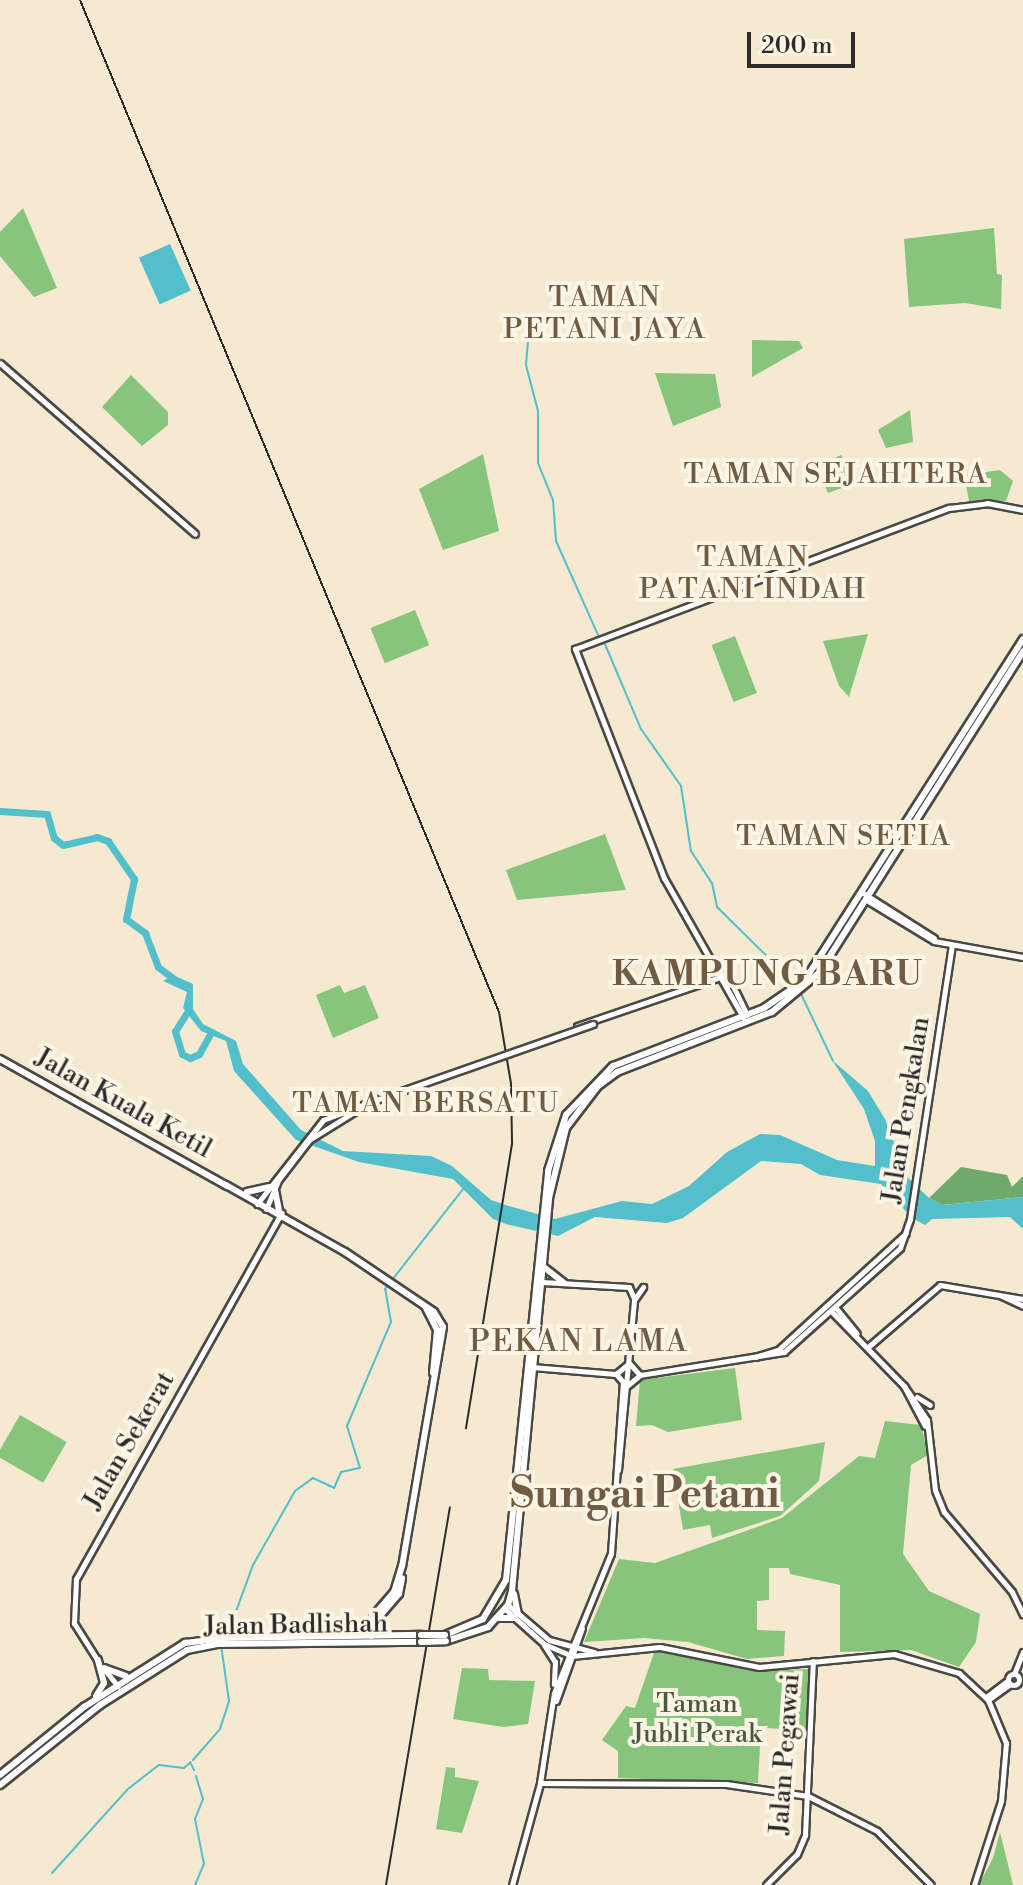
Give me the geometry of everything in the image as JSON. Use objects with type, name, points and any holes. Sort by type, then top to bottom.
[{"type":"main road","points":[[940,780],[1023,639]]},
{"type":"main road","points":[[546,1198],[560,1140],[598,1086],[630,1065],[772,1012],[803,986],[865,897],[1023,651]]},
{"type":"main road","points":[[494,1621],[516,1616],[514,1580],[533,1309],[546,1198],[561,1125],[596,1078],[639,1053],[745,1016],[794,994]]},
{"type":"main road","points":[[721,1031],[745,1016],[772,1012]]},
{"type":"main road","name":"Jalan Kuala Ketil","points":[[0,1059],[313,1233],[399,1287],[426,1308],[437,1330],[434,1375],[399,1594],[358,1637]]},
{"type":"main road","name":"Jalan Kuala Ketil","points":[[226,1185],[258,1202]]},
{"type":"main road","points":[[243,1192],[270,1192],[280,1215]]},
{"type":"main road","points":[[506,1607],[530,1366],[542,1282],[543,1242]]},
{"type":"main road","points":[[544,1260],[548,1273],[564,1283]]},
{"type":"main road","points":[[533,1309],[542,1282]]},
{"type":"main road","points":[[469,1628],[497,1603],[508,1572]]},
{"type":"main road","points":[[445,1638],[474,1635],[494,1621],[506,1607],[514,1580]]},
{"type":"main road","points":[[445,1638],[506,1607]]},
{"type":"main road","points":[[374,1622],[393,1636]]},
{"type":"main road","points":[[373,1637],[374,1622]]},
{"type":"main road","name":"Jalan Badlishah","points":[[0,1785],[129,1676],[171,1649],[220,1641],[393,1636],[420,1640]]},
{"type":"main road","points":[[333,1645],[373,1637],[420,1640]]},
{"type":"main road","name":"Jalan Badlishah","points":[[230,1641],[333,1645],[445,1638]]},
{"type":"main road","name":"Jalan Badlishah","points":[[0,1775],[84,1707],[178,1654],[220,1641]]},
{"type":"main road","points":[[84,1707],[104,1683],[98,1660]]},
{"type":"main road","points":[[104,1668],[129,1676]]},
{"type":"street","points":[[0,363],[195,534]]},
{"type":"street","points":[[745,1016],[709,963],[654,854],[575,649],[949,508],[987,503],[1023,510]]},
{"type":"street","points":[[865,897],[938,942],[1023,957]]},
{"type":"street","name":"Jalan Pengkalan","points":[[640,1375],[784,1352],[895,1254],[910,1219],[952,946]]},
{"type":"street","points":[[709,963],[733,986],[745,1016]]},
{"type":"street","points":[[267,1207],[270,1192],[284,1168],[317,1128],[346,1108],[628,1013],[720,977]]},
{"type":"street","points":[[577,1026],[649,1004]]},
{"type":"street","points":[[258,1202],[270,1192]]},
{"type":"street","name":"Jalan Sekerat","points":[[119,1687],[74,1623],[76,1579],[280,1215]]},
{"type":"street","points":[[542,1282],[643,1287],[634,1300]]},
{"type":"street","points":[[868,1347],[940,1285],[963,1285],[1023,1299]]},
{"type":"street","points":[[554,1693],[611,1553],[634,1300],[629,1287]]},
{"type":"street","points":[[1002,1295],[1023,1306]]},
{"type":"street","points":[[832,1308],[920,1405],[930,1438],[934,1484],[944,1512],[1012,1592],[1023,1615]]},
{"type":"street","name":"Jalan Pengkalan","points":[[749,1359],[778,1350],[832,1308]]},
{"type":"street","points":[[781,1338],[790,1340]]},
{"type":"street","points":[[616,1374],[629,1363]]},
{"type":"street","points":[[626,1384],[640,1375],[629,1363]]},
{"type":"street","points":[[530,1366],[616,1374],[626,1384]]},
{"type":"street","points":[[912,1396],[930,1405]]},
{"type":"street","points":[[912,1396],[930,1438]]},
{"type":"street","points":[[920,1405],[921,1415]]},
{"type":"street","points":[[506,1607],[544,1644],[555,1662],[553,1710],[540,1783],[512,1885]]},
{"type":"street","points":[[516,1616],[571,1653],[603,1653]]},
{"type":"street","points":[[553,1710],[582,1626]]},
{"type":"street","points":[[581,1636],[589,1652]]},
{"type":"street","points":[[544,1644],[571,1653],[660,1647],[745,1666],[907,1656],[944,1666],[975,1685],[997,1691]]},
{"type":"street","points":[[987,1699],[1009,1682],[1023,1652]]},
{"type":"street","name":"Jalan Pegawai","points":[[766,1885],[799,1850],[808,1796],[813,1661]]},
{"type":"street","points":[[1014,1674],[1021,1682]]},
{"type":"street","points":[[1009,1682],[1021,1682]]},
{"type":"street","points":[[974,1885],[1004,1787],[1006,1743],[994,1709],[975,1685]]},
{"type":"street","points":[[994,1709],[997,1691]]},
{"type":"street","points":[[540,1783],[726,1784],[808,1796],[882,1834],[931,1885]]},
{"type":"green space","points":[[23,208],[57,288],[34,297],[0,256],[0,232]]},
{"type":"green space","points":[[994,228],[997,274],[1002,275],[1001,309],[965,303],[909,307],[904,239]]},
{"type":"green space","points":[[752,340],[799,341],[803,348],[752,377]]},
{"type":"green space","points":[[655,373],[715,374],[721,407],[673,426]]},
{"type":"green space","points":[[131,375],[168,412],[168,425],[142,446],[102,407]]},
{"type":"green space","points":[[910,410],[913,442],[886,448],[878,430]]},
{"type":"green space","points":[[483,454],[499,531],[443,550],[419,489]]},
{"type":"green space","points":[[841,455],[856,483],[828,493],[817,467]]},
{"type":"green space","points":[[1000,470],[1013,481],[1006,501],[969,501],[964,475]]},
{"type":"green space","points":[[415,610],[429,645],[385,663],[370,628]]},
{"type":"green space","points":[[868,634],[849,697],[839,686],[823,641]]},
{"type":"green space","points":[[735,636],[757,693],[734,702],[712,645]]},
{"type":"green space","points":[[605,834],[626,890],[517,900],[506,870]]},
{"type":"green space","points":[[340,985],[344,993],[365,985],[379,1018],[333,1038],[316,995]]},
{"type":"green space","points":[[961,1167],[1007,1175],[1012,1187],[1023,1176],[1023,1197],[942,1205],[929,1198]]},
{"type":"green space","points":[[735,1368],[742,1420],[668,1432],[652,1425],[636,1426],[640,1380]]},
{"type":"green space","points":[[20,1415],[67,1442],[43,1483],[0,1458],[0,1450]]},
{"type":"green space","points":[[885,1421],[921,1425],[928,1455],[911,1465],[903,1554],[929,1591],[980,1614],[976,1642],[959,1667],[911,1650],[840,1652],[840,1585],[790,1574],[789,1568],[769,1568],[769,1600],[757,1601],[757,1630],[785,1631],[784,1656],[747,1659],[688,1642],[644,1638],[584,1642],[619,1559],[655,1563],[782,1518],[859,1456],[875,1458]]},
{"type":"green space","points":[[825,1442],[819,1481],[780,1516],[712,1538],[710,1525],[683,1530],[673,1469]]},
{"type":"green space","name":"Taman Jubli Perak","points":[[655,1650],[753,1671],[809,1669],[810,1730],[761,1728],[758,1783],[618,1778],[618,1751],[602,1740],[626,1706],[635,1708]]},
{"type":"green space","points":[[462,1668],[488,1669],[489,1680],[535,1681],[528,1724],[503,1727],[453,1719]]},
{"type":"green space","points":[[446,1767],[455,1768],[455,1777],[479,1781],[462,1833],[436,1829]]},
{"type":"green space","points":[[1000,1832],[1013,1885],[979,1885],[993,1858]]},
{"type":"water","points":[[170,244],[191,291],[160,304],[139,258]]},
{"type":"water","points":[[173,975],[193,984],[193,1009],[203,1024],[236,1041],[243,1064],[301,1130],[343,1151],[431,1156],[452,1166],[491,1200],[509,1206],[555,1219],[622,1201],[652,1204],[689,1186],[727,1152],[760,1134],[780,1135],[837,1160],[875,1166],[875,1141],[864,1109],[832,1060],[868,1091],[885,1119],[908,1178],[929,1198],[943,1205],[1023,1197],[1023,1229],[1010,1217],[932,1219],[925,1225],[912,1218],[881,1184],[820,1175],[801,1164],[761,1161],[683,1218],[667,1223],[595,1217],[558,1236],[506,1224],[493,1219],[453,1179],[359,1162],[296,1140],[234,1071],[226,1041],[201,1031],[183,1008],[187,992],[163,981]]},
{"type":"waterway","points":[[528,342],[526,365],[538,411],[538,463],[553,500],[556,541],[599,637]]},
{"type":"waterway","points":[[604,642],[641,729],[681,786],[691,851],[712,883],[717,907],[794,983]]},
{"type":"waterway","name":"Sungai Petani","points":[[0,811],[47,814],[54,838],[63,845],[97,837],[108,841],[134,879],[126,919],[145,933],[158,967],[175,980]]},
{"type":"waterway","points":[[800,992],[833,1061]]},
{"type":"waterway","name":"Sungai Petani","points":[[189,1009],[175,1031],[182,1054],[190,1058],[199,1054],[211,1032]]},
{"type":"waterway","points":[[227,1636],[253,1565],[295,1491],[313,1478],[334,1488],[341,1472],[360,1468],[347,1426],[391,1322],[385,1289],[463,1189]]},
{"type":"waterway","points":[[193,1760],[220,1729],[229,1701],[221,1645]]},
{"type":"waterway","points":[[52,1873],[128,1789],[159,1765],[184,1768],[191,1762]]},
{"type":"waterway","points":[[191,1764],[194,1770]]},
{"type":"waterway","points":[[195,1885],[204,1864],[195,1819],[203,1799],[196,1776]]},
{"type":"railway","points":[[80,0],[499,1012],[511,1084],[512,1144],[466,1428]]},
{"type":"railway","points":[[386,1885],[450,1507]]},
{"type":"district","name":"TAMAN PETANI JAYA","points":[[605,314]]},
{"type":"district","name":"TAMAN SEJAHTERA","points":[[836,475]]},
{"type":"district","name":"TAMAN PATANI INDAH","points":[[753,574]]},
{"type":"district","name":"TAMAN SETIA","points":[[844,837]]},
{"type":"district","name":"KAMPUNG BARU","points":[[768,976]]},
{"type":"district","name":"TAMAN BERSATU","points":[[426,1104]]},
{"type":"district","name":"PEKAN LAMA","points":[[579,1342]]},
{"type":"district","name":"Sungai Petani","points":[[645,1495]]}]
